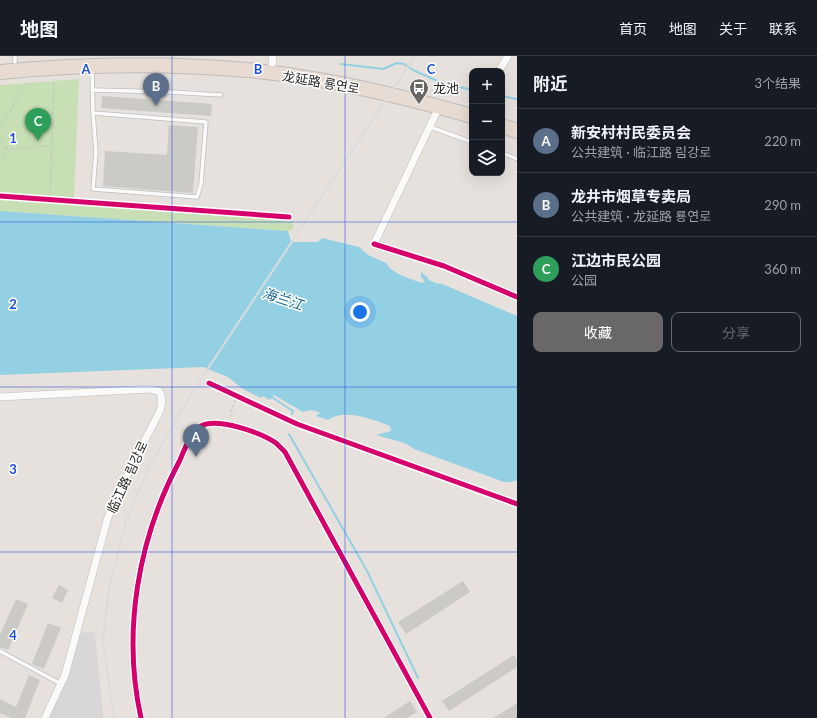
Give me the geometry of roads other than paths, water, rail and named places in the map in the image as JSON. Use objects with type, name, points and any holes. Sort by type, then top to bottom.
[{"type":"highway","name":"龙延路 룡연로","points":[[0,63],[15,59],[77,61],[162,57],[238,61],[336,75],[395,86],[469,106]]},
{"type":"highway","name":"龙延路 룡연로","points":[[0,72],[77,61],[128,65],[205,67],[272,65],[338,84],[390,94],[469,115]]},
{"type":"highway","points":[[505,117],[517,122]]},
{"type":"highway","points":[[505,127],[517,131]]},
{"type":"street","points":[[502,68],[508,56]]},
{"type":"street","points":[[374,244],[439,107]]},
{"type":"street","name":"临江路 림강로","points":[[0,397],[150,389],[159,390],[161,394],[162,402],[160,411],[132,464],[108,518],[62,684],[45,718]]},
{"type":"street","points":[[141,718],[135,676],[134,618],[143,556],[161,499],[192,436],[202,425],[220,423],[228,424],[264,437],[275,443],[285,452],[430,718]]},
{"type":"lane","points":[[92,63],[93,113],[96,152],[93,190],[197,197],[201,184],[206,122],[93,113]]},
{"type":"lane","points":[[92,90],[221,95]]},
{"type":"lane","points":[[430,126],[469,141]]},
{"type":"lane","points":[[505,154],[517,159]]},
{"type":"lane","points":[[0,652],[62,684]]},
{"type":"water","name":"海兰江","points":[[0,211],[288,231],[291,241],[294,242],[318,242],[322,238],[359,247],[368,255],[386,263],[392,270],[402,276],[423,283],[424,280],[421,277],[421,272],[429,280],[438,284],[440,283],[517,316],[517,480],[504,482],[414,449],[401,442],[376,435],[391,431],[390,426],[375,420],[358,416],[342,415],[328,420],[316,416],[320,413],[314,410],[303,412],[274,395],[270,400],[263,396],[261,398],[243,389],[228,377],[203,367],[0,375]]},
{"type":"waterway","points":[[341,64],[383,69],[397,63],[404,64],[413,70],[442,83],[469,89]]},
{"type":"waterway","points":[[505,97],[517,99]]},
{"type":"waterway","points":[[270,396],[293,411],[292,414]]},
{"type":"waterway","points":[[289,434],[367,571],[418,678]]},
{"type":"railway","points":[[114,718],[103,641],[109,589],[126,521],[151,463],[195,388],[415,56]]},
{"type":"place","name":"龙池","points":[[419,105]]},
{"type":"place","name":"龙井市烟草专卖局","points":[[156,106]]},
{"type":"place","name":"江边市民公园","points":[[38,141]]},
{"type":"place","name":"新安村村民委员会","points":[[196,457]]}]
